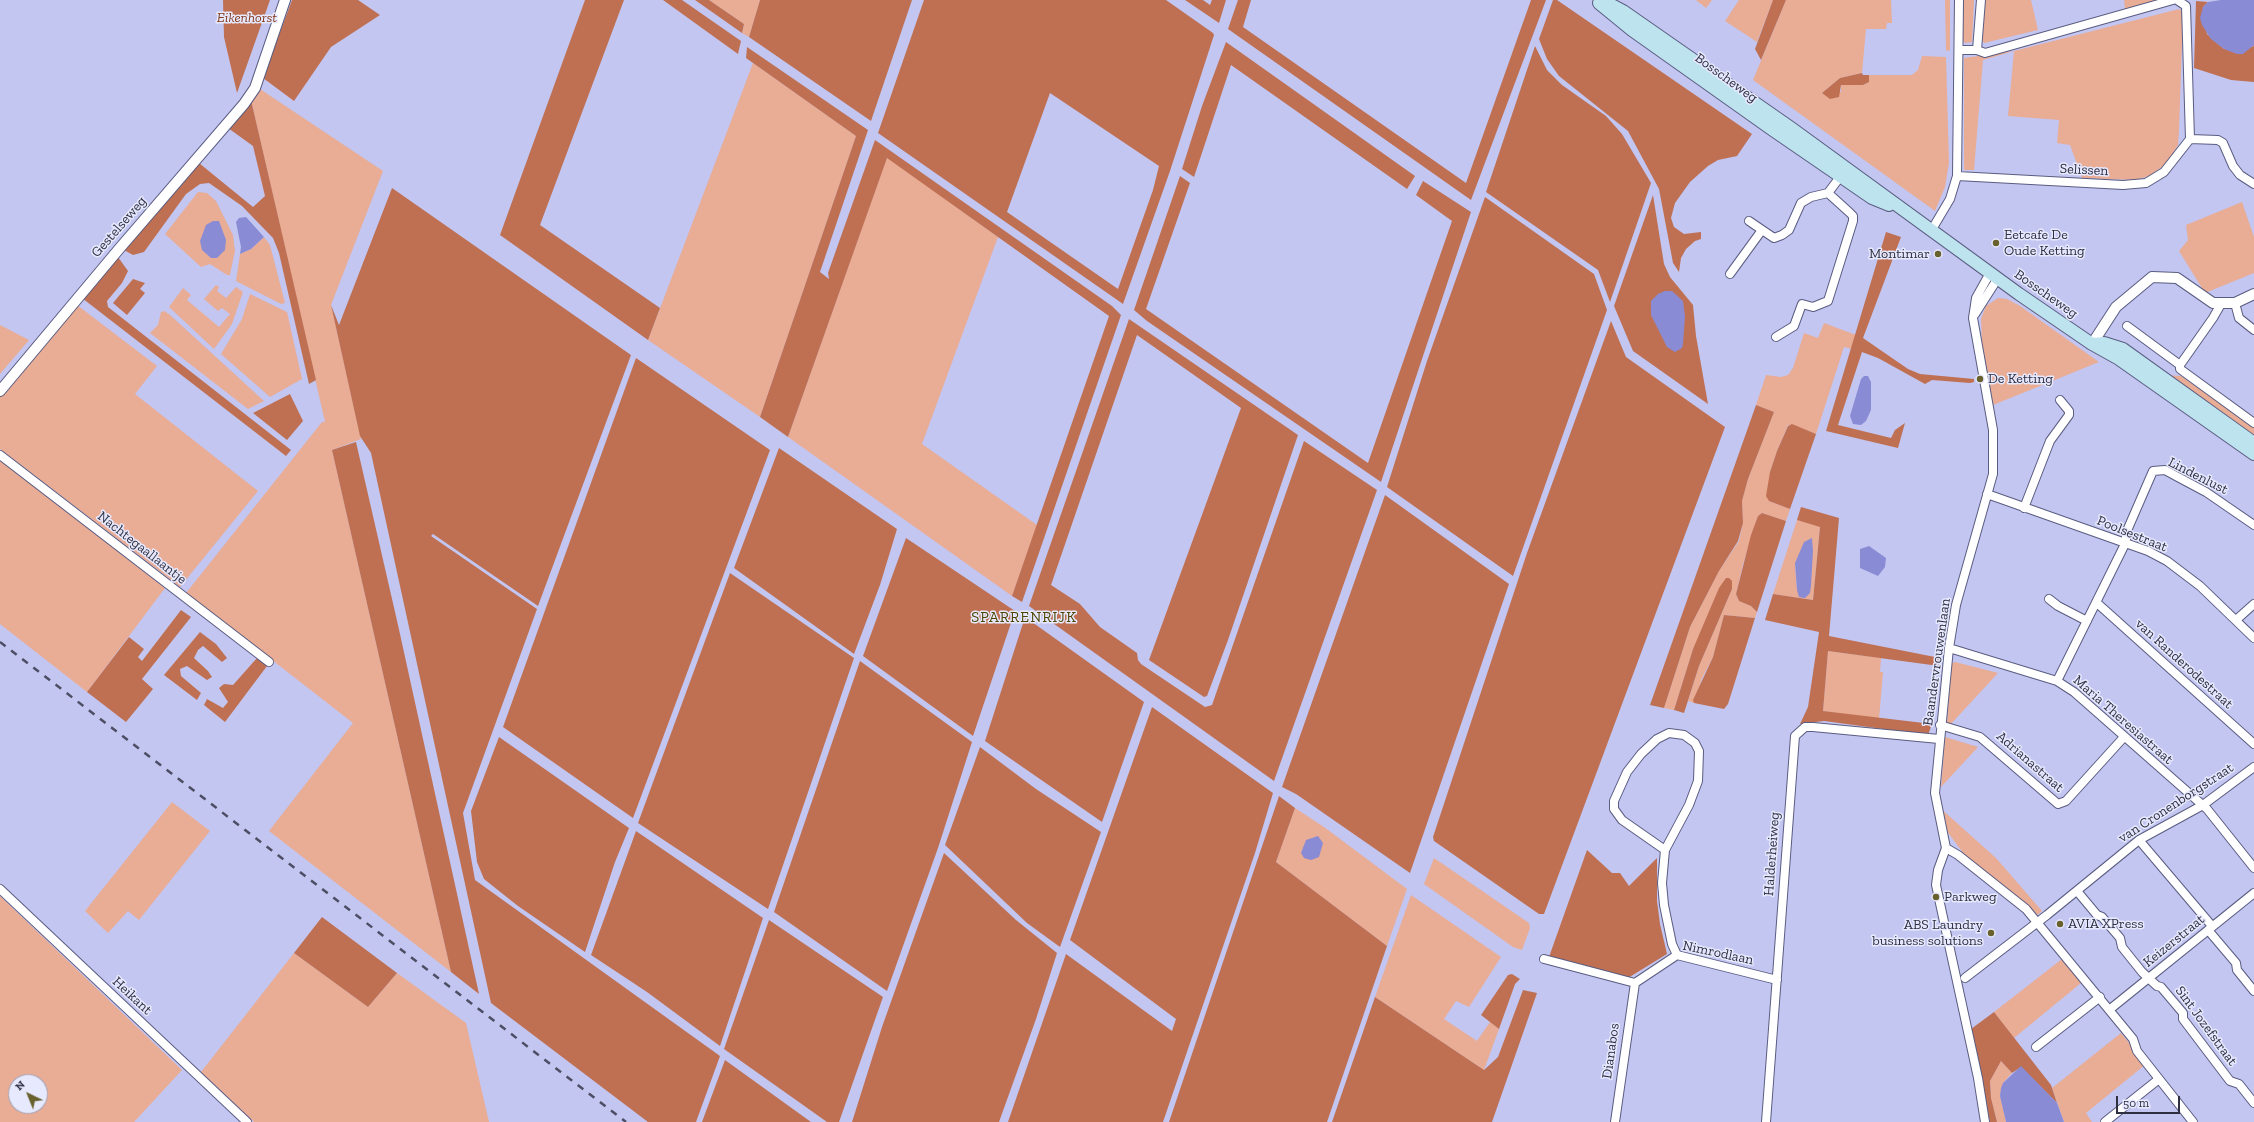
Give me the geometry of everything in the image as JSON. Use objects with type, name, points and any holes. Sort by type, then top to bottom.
[{"type":"main road","name":"Bosscheweg","points":[[1596,0],[1632,30],[1843,172]]},
{"type":"main road","name":"Bosscheweg","points":[[1602,0],[1623,11],[1791,128],[1872,198],[1904,212],[2092,344],[2119,359],[2254,454]]},
{"type":"main road","points":[[2092,344],[2104,343],[2123,349],[2254,443]]},
{"type":"street","name":"Gestelseweg","points":[[0,391],[119,248],[244,104],[257,81],[286,0]]},
{"type":"street","points":[[1931,231],[1947,204],[1957,176],[1959,0]]},
{"type":"street","points":[[1977,50],[1981,0]]},
{"type":"street","points":[[1959,50],[1977,50],[1985,53],[2173,0]]},
{"type":"street","points":[[2177,0],[2186,6],[2190,139],[2218,140],[2223,143],[2233,166],[2240,175],[2254,184]]},
{"type":"street","name":"Selissen","points":[[1957,176],[2123,185],[2146,183],[2164,172],[2190,139]]},
{"type":"street","points":[[1749,221],[1774,238],[1782,236],[1789,230],[1801,203],[1811,196],[1828,193],[1843,172]]},
{"type":"street","points":[[1776,337],[1794,326],[1802,304],[1813,307],[1828,301],[1853,216],[1828,193]]},
{"type":"street","points":[[1730,274],[1762,230]]},
{"type":"street","name":"Baandervrouwenlaan","points":[[1946,848],[1935,793],[1940,725],[1949,648],[1961,587],[1992,474],[1994,430],[1972,318],[1976,298],[1994,276]]},
{"type":"street","points":[[2092,344],[2116,307],[2152,277],[2177,278],[2207,300],[2221,304],[2235,303],[2254,294]]},
{"type":"street","points":[[2235,303],[2239,318],[2254,330]]},
{"type":"street","points":[[2180,365],[2221,304]]},
{"type":"street","points":[[2127,326],[2180,365],[2182,372],[2254,423]]},
{"type":"street","points":[[2024,508],[2050,440],[2069,415],[2069,411],[2060,400]]},
{"type":"street","name":"Nachtegaallaantje","points":[[0,455],[269,662]]},
{"type":"street","name":"Lindenlust","points":[[2126,542],[2126,533],[2153,471],[2158,470],[2165,470],[2206,492],[2254,525]]},
{"type":"street","name":"Poolsestraat","points":[[1987,494],[2148,551],[2172,565],[2200,586],[2254,638]]},
{"type":"street","points":[[2056,680],[2097,603],[2126,542]]},
{"type":"street","points":[[2049,599],[2058,606],[2087,621]]},
{"type":"street","name":"van Randerodestraat","points":[[2097,603],[2254,744]]},
{"type":"street","points":[[2236,620],[2254,604]]},
{"type":"street","name":"Maria Theresiastraat","points":[[1949,648],[2056,680],[2085,701],[2124,737],[2203,805],[2254,868]]},
{"type":"street","name":"Adrianastraat","points":[[1940,725],[1980,737],[2058,804],[2066,801],[2124,737]]},
{"type":"street","name":"Halderheiweg","points":[[1766,1122],[1795,736],[1805,727],[1813,727],[1939,739]]},
{"type":"street","points":[[1665,850],[1622,820],[1614,809],[1614,801],[1628,772],[1641,754],[1657,739],[1669,733],[1684,735],[1695,743],[1699,751],[1700,764],[1698,781],[1689,805],[1665,850],[1662,883],[1664,905],[1672,944],[1676,955]]},
{"type":"street","name":"van Cronenborgstraat","points":[[2037,922],[2139,840],[2203,805],[2254,767]]},
{"type":"street","points":[[2139,840],[2210,928],[2236,963],[2237,970],[2254,991]]},
{"type":"street","points":[[1985,1122],[1978,1078],[1936,885],[1938,870],[1946,848],[1958,855],[2026,909],[2078,975],[2090,985],[2133,1039],[2137,1051],[2193,1122]]},
{"type":"street","name":"Heikant","points":[[0,889],[247,1122]]},
{"type":"street","name":"Sint Jozefstraat","points":[[2077,890],[2097,915],[2102,917],[2120,938],[2122,947],[2149,978],[2161,987],[2183,1013],[2183,1019],[2209,1051],[2210,1057],[2230,1081],[2239,1084],[2254,1103]]},
{"type":"street","name":"Keizerstraat","points":[[2109,1010],[2254,892]]},
{"type":"street","points":[[1965,978],[2037,922]]},
{"type":"street","name":"Nimrodlaan","points":[[1635,983],[1676,955],[1776,980]]},
{"type":"street","points":[[1544,958],[1635,983]]},
{"type":"street","name":"Dianabos","points":[[1615,1122],[1635,983]]},
{"type":"street","points":[[2036,1047],[2100,997]]},
{"type":"street","points":[[2105,1122],[2159,1079]]},
{"type":"shaded area","points":[[709,0],[760,0],[749,37],[742,33],[744,24]]},
{"type":"shaded area","points":[[1696,0],[1712,0],[1706,8]]},
{"type":"shaded area","points":[[1739,0],[1773,0],[1757,42],[1725,21]]},
{"type":"shaded area","points":[[1786,0],[1891,0],[1892,23],[1887,23],[1886,29],[1866,29],[1862,73],[1840,78],[1822,93],[1841,92],[1841,85],[1863,85],[1869,82],[1869,75],[1912,75],[1918,70],[1922,56],[1946,57],[1949,163],[1945,187],[1935,211],[1753,80]]},
{"type":"shaded area","points":[[1945,0],[1950,0],[1950,50],[1946,51]]},
{"type":"shaded area","points":[[1959,0],[1974,0],[1972,42],[1965,43],[1958,34]]},
{"type":"shaded area","points":[[1985,0],[2031,0],[2038,30],[1984,43],[1982,39]]},
{"type":"shaded area","points":[[2124,0],[2161,0],[2125,9]]},
{"type":"shaded area","points":[[2179,9],[2183,12],[2178,145],[2166,164],[2149,176],[2135,180],[2082,178],[2070,145],[2057,143],[2059,120],[2008,116],[2014,51]]},
{"type":"shaded area","points":[[2014,51],[1983,60],[1974,170],[1964,170],[1964,58]]},
{"type":"shaded area","points":[[753,63],[856,136],[760,417],[648,340]]},
{"type":"shaded area","points":[[260,89],[383,171],[331,305],[361,439],[332,450],[451,972],[269,831],[353,723],[186,593],[322,422],[325,422],[251,100]]},
{"type":"shaded area","points":[[887,157],[998,237],[922,444],[1037,525],[1012,596],[788,437]]},
{"type":"shaded area","points":[[198,192],[207,193],[216,201],[233,235],[235,251],[230,275],[227,275],[210,264],[201,267],[165,234]]},
{"type":"shaded area","points":[[2242,202],[2254,237],[2254,273],[2205,293],[2179,251],[2188,240],[2186,225]]},
{"type":"shaded area","points":[[264,237],[270,245],[285,303],[281,304],[236,281],[240,254],[251,249]]},
{"type":"shaded area","points":[[216,285],[219,287],[217,291],[226,298],[236,287],[243,292],[232,324],[214,349],[169,307],[183,288],[191,295],[187,300],[219,327],[230,314],[222,308],[218,311],[204,299]]},
{"type":"shaded area","points":[[250,294],[287,312],[302,379],[270,397],[221,354],[242,319]]},
{"type":"shaded area","points":[[1998,298],[2007,299],[2020,306],[2099,362],[1993,405],[1982,342],[1981,319],[1986,306]]},
{"type":"shaded area","points":[[77,305],[157,366],[135,394],[258,491],[180,587],[0,449],[0,394]]},
{"type":"shaded area","points":[[164,311],[264,401],[248,409],[150,333],[158,325],[161,312]]},
{"type":"shaded area","points":[[1824,323],[1856,335],[1852,349],[1844,347],[1816,434],[1792,425],[1788,425],[1777,451],[1770,472],[1769,501],[1790,509],[1786,521],[1762,513],[1758,516],[1743,564],[1736,594],[1739,601],[1751,606],[1757,612],[1755,618],[1724,615],[1713,657],[1702,678],[1694,703],[1688,701],[1699,666],[1732,589],[1705,625],[1693,649],[1674,710],[1664,708],[1690,627],[1719,571],[1739,541],[1743,523],[1742,501],[1748,479],[1774,412],[1756,405],[1766,375],[1781,377],[1788,375],[1793,368],[1804,333],[1818,338]]},
{"type":"shaded area","points":[[0,325],[29,340],[0,374]]},
{"type":"shaded area","points":[[2166,375],[2181,376],[2254,427],[2254,441]]},
{"type":"shaded area","points":[[0,460],[165,588],[87,692],[0,624]]},
{"type":"shaded area","points":[[1797,520],[1820,526],[1813,600],[1773,594]],"holes":[[[1795,563],[1811,569],[1811,586],[1797,590]]]},
{"type":"shaded area","points":[[1828,651],[1881,658],[1880,672],[1883,672],[1879,719],[1823,711]]},
{"type":"shaded area","points":[[1955,662],[1998,673],[1950,725],[1947,722],[1949,694],[1952,663]]},
{"type":"shaded area","points":[[1945,737],[1978,747],[1941,787],[1943,764]]},
{"type":"shaded area","points":[[172,802],[210,831],[139,920],[128,911],[108,933],[85,911]]},
{"type":"shaded area","points":[[1939,807],[1996,858],[2042,911],[2036,916],[1964,854],[1943,826]]},
{"type":"shaded area","points":[[1295,808],[1324,827],[1407,889],[1387,946],[1276,862]]},
{"type":"shaded area","points":[[1434,858],[1529,923],[1530,928],[1522,950],[1513,947],[1424,884]]},
{"type":"shaded area","points":[[1411,895],[1501,957],[1469,1007],[1456,1001],[1444,1019],[1477,1041],[1490,1022],[1499,1029],[1484,1070],[1375,997]]},
{"type":"shaded area","points":[[0,896],[182,1070],[134,1122],[0,1122]]},
{"type":"shaded area","points":[[294,953],[368,1007],[397,973],[466,1023],[489,1122],[254,1122],[201,1072]]},
{"type":"shaded area","points":[[2062,959],[2081,983],[2014,1038],[1994,1012]]},
{"type":"shaded area","points":[[2121,1033],[2146,1064],[2086,1113],[2092,1122],[2064,1122],[2052,1088]]},
{"type":"shaded area","points":[[2001,1061],[2012,1073],[2003,1083],[2000,1095],[2006,1122],[1997,1122],[1991,1098],[1990,1081]]},
{"type":"green space","name":"Eikenhorst","points":[[223,0],[270,0],[237,93],[224,37]]},
{"type":"green space","points":[[292,0],[358,0],[380,15],[331,47],[294,101],[263,78]]},
{"type":"green space","points":[[585,0],[624,0],[540,225],[660,308],[648,340],[500,235]]},
{"type":"green space","points":[[663,0],[682,0],[741,41],[738,54]]},
{"type":"green space","points":[[695,0],[709,0],[744,24],[742,33]]},
{"type":"green space","points":[[760,0],[912,0],[871,121],[749,37]]},
{"type":"green space","points":[[924,0],[1166,0],[1214,35],[1170,171],[1123,304],[878,133]],"holes":[[[1050,93],[1159,166],[1153,190],[1118,289],[1007,212]]]},
{"type":"green space","points":[[1185,0],[1203,0],[1210,5],[1212,0],[1226,0],[1219,23]]},
{"type":"green space","points":[[1238,0],[1251,0],[1243,27],[1466,183],[1531,0],[1546,0],[1471,200],[1228,29]]},
{"type":"green space","points":[[1553,0],[1557,0],[1752,134],[1737,156],[1718,160],[1708,166],[1690,182],[1675,203],[1671,218],[1674,227],[1684,234],[1701,232],[1701,239],[1695,241],[1686,249],[1681,258],[1679,272],[1673,263],[1659,189],[1628,131],[1559,76],[1547,59],[1539,39]]},
{"type":"green space","points":[[1773,0],[1786,0],[1761,60],[1755,49]]},
{"type":"green space","points":[[2196,1],[2208,2],[2203,7],[2207,34],[2224,49],[2252,47],[2254,45],[2254,82],[2231,80],[2194,68]]},
{"type":"green space","points":[[1226,42],[1415,176],[1407,189],[1231,65],[1194,177],[1182,169],[1202,106]]},
{"type":"green space","points":[[1535,46],[1547,70],[1562,85],[1606,116],[1622,134],[1651,183],[1610,302],[1598,270],[1486,192]]},
{"type":"green space","points":[[747,47],[868,130],[820,272],[829,279],[828,273],[875,140],[1112,306],[1121,315],[1022,602],[1012,596],[1109,316],[887,158],[788,437],[760,417],[856,136],[746,58]]},
{"type":"green space","points":[[1862,73],[1863,75],[1869,75],[1869,82],[1863,85],[1841,85],[1839,97],[1830,99],[1822,93],[1840,78]]},
{"type":"green space","points":[[251,100],[316,380],[309,384],[279,253],[273,238],[242,206],[209,183],[200,184],[186,194],[144,252],[133,255],[124,250],[199,163],[253,207],[265,196],[253,146],[228,128]]},
{"type":"green space","points":[[1180,176],[1190,183],[1146,309],[1368,463],[1452,221],[1416,195],[1423,181],[1471,212],[1381,482],[1147,321],[1134,310]]},
{"type":"green space","points":[[392,188],[631,355],[538,606],[433,534],[431,536],[537,609],[463,813],[475,880],[720,1056],[696,1122],[648,1122],[491,1003],[371,453],[360,436],[331,305],[339,325]]},
{"type":"green space","points":[[1653,195],[1664,264],[1670,277],[1693,305],[1696,336],[1708,404],[1633,351],[1614,306]]},
{"type":"green space","points":[[1485,197],[1594,274],[1607,310],[1513,576],[1387,487],[1427,361]]},
{"type":"green space","points":[[1886,232],[1901,237],[1863,338],[1908,369],[1920,374],[1974,379],[1974,382],[1970,383],[1932,380],[1925,384],[1878,358],[1862,352],[1838,425],[1891,438],[1895,430],[1905,423],[1898,448],[1826,431]]},
{"type":"green space","points":[[118,257],[128,271],[122,283],[107,301],[108,307],[291,450],[286,456],[82,298]]},
{"type":"green space","points":[[133,279],[145,283],[140,289],[145,293],[127,315],[113,303]]},
{"type":"green space","points":[[1129,319],[1298,435],[1228,640],[1207,696],[1204,697],[1149,660],[1241,408],[1137,335],[1051,585],[1080,604],[1100,627],[1137,653],[1138,660],[1141,664],[1205,707],[1212,705],[1304,441],[1377,490],[1274,781],[1029,606]]},
{"type":"green space","points":[[1611,321],[1626,357],[1725,427],[1544,914],[1539,914],[1434,841],[1433,837],[1527,553]]},
{"type":"green space","points":[[636,358],[770,450],[633,818],[503,727]]},
{"type":"green space","points":[[290,394],[303,421],[287,440],[253,413]]},
{"type":"green space","points":[[1756,405],[1774,412],[1748,479],[1742,501],[1743,523],[1738,541],[1719,571],[1690,627],[1664,708],[1650,705]]},
{"type":"green space","points":[[1792,424],[1816,434],[1790,509],[1769,501],[1766,496],[1770,472],[1777,451],[1788,426]]},
{"type":"green space","points":[[356,442],[479,994],[451,972],[332,450]]},
{"type":"green space","points":[[779,448],[897,529],[880,585],[854,654],[734,568]]},
{"type":"green space","points":[[1385,495],[1509,584],[1410,873],[1296,794],[1282,787]]},
{"type":"green space","points":[[1801,507],[1839,518],[1829,636],[1940,658],[1939,666],[1828,651],[1823,711],[1932,724],[1928,735],[1824,721],[1800,724],[1808,707],[1819,632],[1765,620],[1773,594],[1813,600],[1820,527],[1797,520]]},
{"type":"green space","points":[[1762,513],[1786,521],[1757,612],[1751,606],[1739,601],[1736,594],[1751,535],[1758,516]]},
{"type":"green space","points":[[906,538],[1015,611],[973,736],[863,656]]},
{"type":"green space","points":[[730,573],[854,658],[768,909],[638,823]]},
{"type":"green space","points":[[1726,578],[1729,578],[1732,581],[1732,589],[1699,666],[1684,713],[1674,710],[1693,649],[1719,588]]},
{"type":"green space","points":[[181,610],[191,617],[142,679],[153,689],[126,722],[87,692],[129,637],[144,649],[138,657],[142,661]]},
{"type":"green space","points":[[1724,615],[1755,618],[1728,704],[1724,709],[1694,703],[1693,700],[1713,657]]},
{"type":"green space","points":[[1025,617],[1144,702],[1102,822],[985,741]]},
{"type":"green space","points":[[200,632],[216,644],[227,658],[222,662],[203,646],[198,650],[194,658],[208,671],[212,677],[207,680],[187,666],[180,669],[181,676],[201,693],[197,700],[164,675]]},
{"type":"green space","points":[[257,658],[267,666],[225,722],[204,705],[207,699],[223,708],[228,702],[219,688],[224,684],[233,685]]},
{"type":"green space","points":[[860,661],[972,742],[938,848],[887,991],[774,912]]},
{"type":"green space","points":[[1152,707],[1273,793],[1255,853],[1163,1122],[1008,1122],[1066,954],[1172,1031],[1176,1019],[1070,940]]},
{"type":"green space","points":[[499,737],[629,828],[615,862],[585,952],[518,906],[484,879],[477,862],[471,811]]},
{"type":"green space","points":[[980,747],[1036,789],[1101,832],[1060,947],[1027,923],[945,845]]},
{"type":"green space","points":[[1279,796],[1295,808],[1276,862],[1387,946],[1327,1122],[1169,1122]]},
{"type":"green space","points":[[636,831],[763,918],[720,1046],[647,992],[591,955]]},
{"type":"green space","points":[[1587,850],[1612,873],[1620,873],[1629,886],[1657,858],[1657,901],[1660,924],[1667,954],[1628,978],[1549,957]]},
{"type":"green space","points":[[944,853],[1016,920],[1057,953],[1036,1019],[999,1122],[852,1122],[882,1027]]},
{"type":"green space","points":[[322,917],[397,973],[368,1007],[294,953]]},
{"type":"green space","points":[[769,920],[883,997],[839,1122],[827,1122],[724,1049]]},
{"type":"green space","points":[[1512,974],[1520,979],[1515,984],[1499,1029],[1481,1015],[1508,975]]},
{"type":"green space","points":[[1523,990],[1537,993],[1492,1122],[1332,1122],[1375,997],[1484,1070],[1498,1057]]},
{"type":"green space","points":[[1994,1012],[2051,1085],[2057,1103],[2021,1067],[2012,1073],[2001,1061],[1990,1081],[1991,1098],[1997,1122],[1990,1122],[1971,1029]]},
{"type":"green space","points":[[725,1060],[811,1122],[702,1122]]},
{"type":"water","points":[[2221,0],[2254,0],[2254,45],[2243,54],[2237,54],[2224,49],[2211,39],[2202,25],[2200,18],[2203,7],[2208,2]]},
{"type":"water","points":[[246,217],[264,237],[251,249],[240,254],[241,247],[236,222],[239,218]]},
{"type":"water","points":[[213,221],[219,221],[226,240],[225,250],[217,258],[211,258],[202,250],[200,241],[206,225]]},
{"type":"water","points":[[1665,291],[1672,291],[1683,301],[1685,316],[1683,344],[1682,348],[1675,352],[1667,347],[1651,315],[1651,301],[1658,294]]},
{"type":"water","points":[[1864,376],[1868,376],[1871,382],[1871,410],[1866,421],[1861,425],[1853,424],[1850,416],[1861,379]]},
{"type":"water","points":[[1812,538],[1813,551],[1810,593],[1805,598],[1799,597],[1795,563],[1804,542]]},
{"type":"water","points":[[1869,546],[1886,558],[1885,567],[1878,576],[1860,568],[1860,549]]},
{"type":"water","points":[[1318,836],[1323,843],[1319,857],[1311,860],[1304,858],[1301,853],[1306,840]]},
{"type":"water","points":[[2021,1066],[2057,1103],[2064,1122],[2006,1122],[2000,1096],[2001,1088],[2003,1083]]},
{"type":"railway","points":[[0,642],[626,1122]]},
{"type":"place","name":"Eetcafe De Oude Ketting","points":[[1996,243]]},
{"type":"place","name":"Montimar","points":[[1938,254]]},
{"type":"place","name":"De Ketting","points":[[1980,379]]},
{"type":"place","name":"Parkweg","points":[[1936,897]]},
{"type":"place","name":"AVIA XPress","points":[[2060,924]]},
{"type":"place","name":"ABS Laundry business solutions","points":[[1991,933]]},
{"type":"district","name":"SPARRENRIJK","points":[[1024,618]]}]
